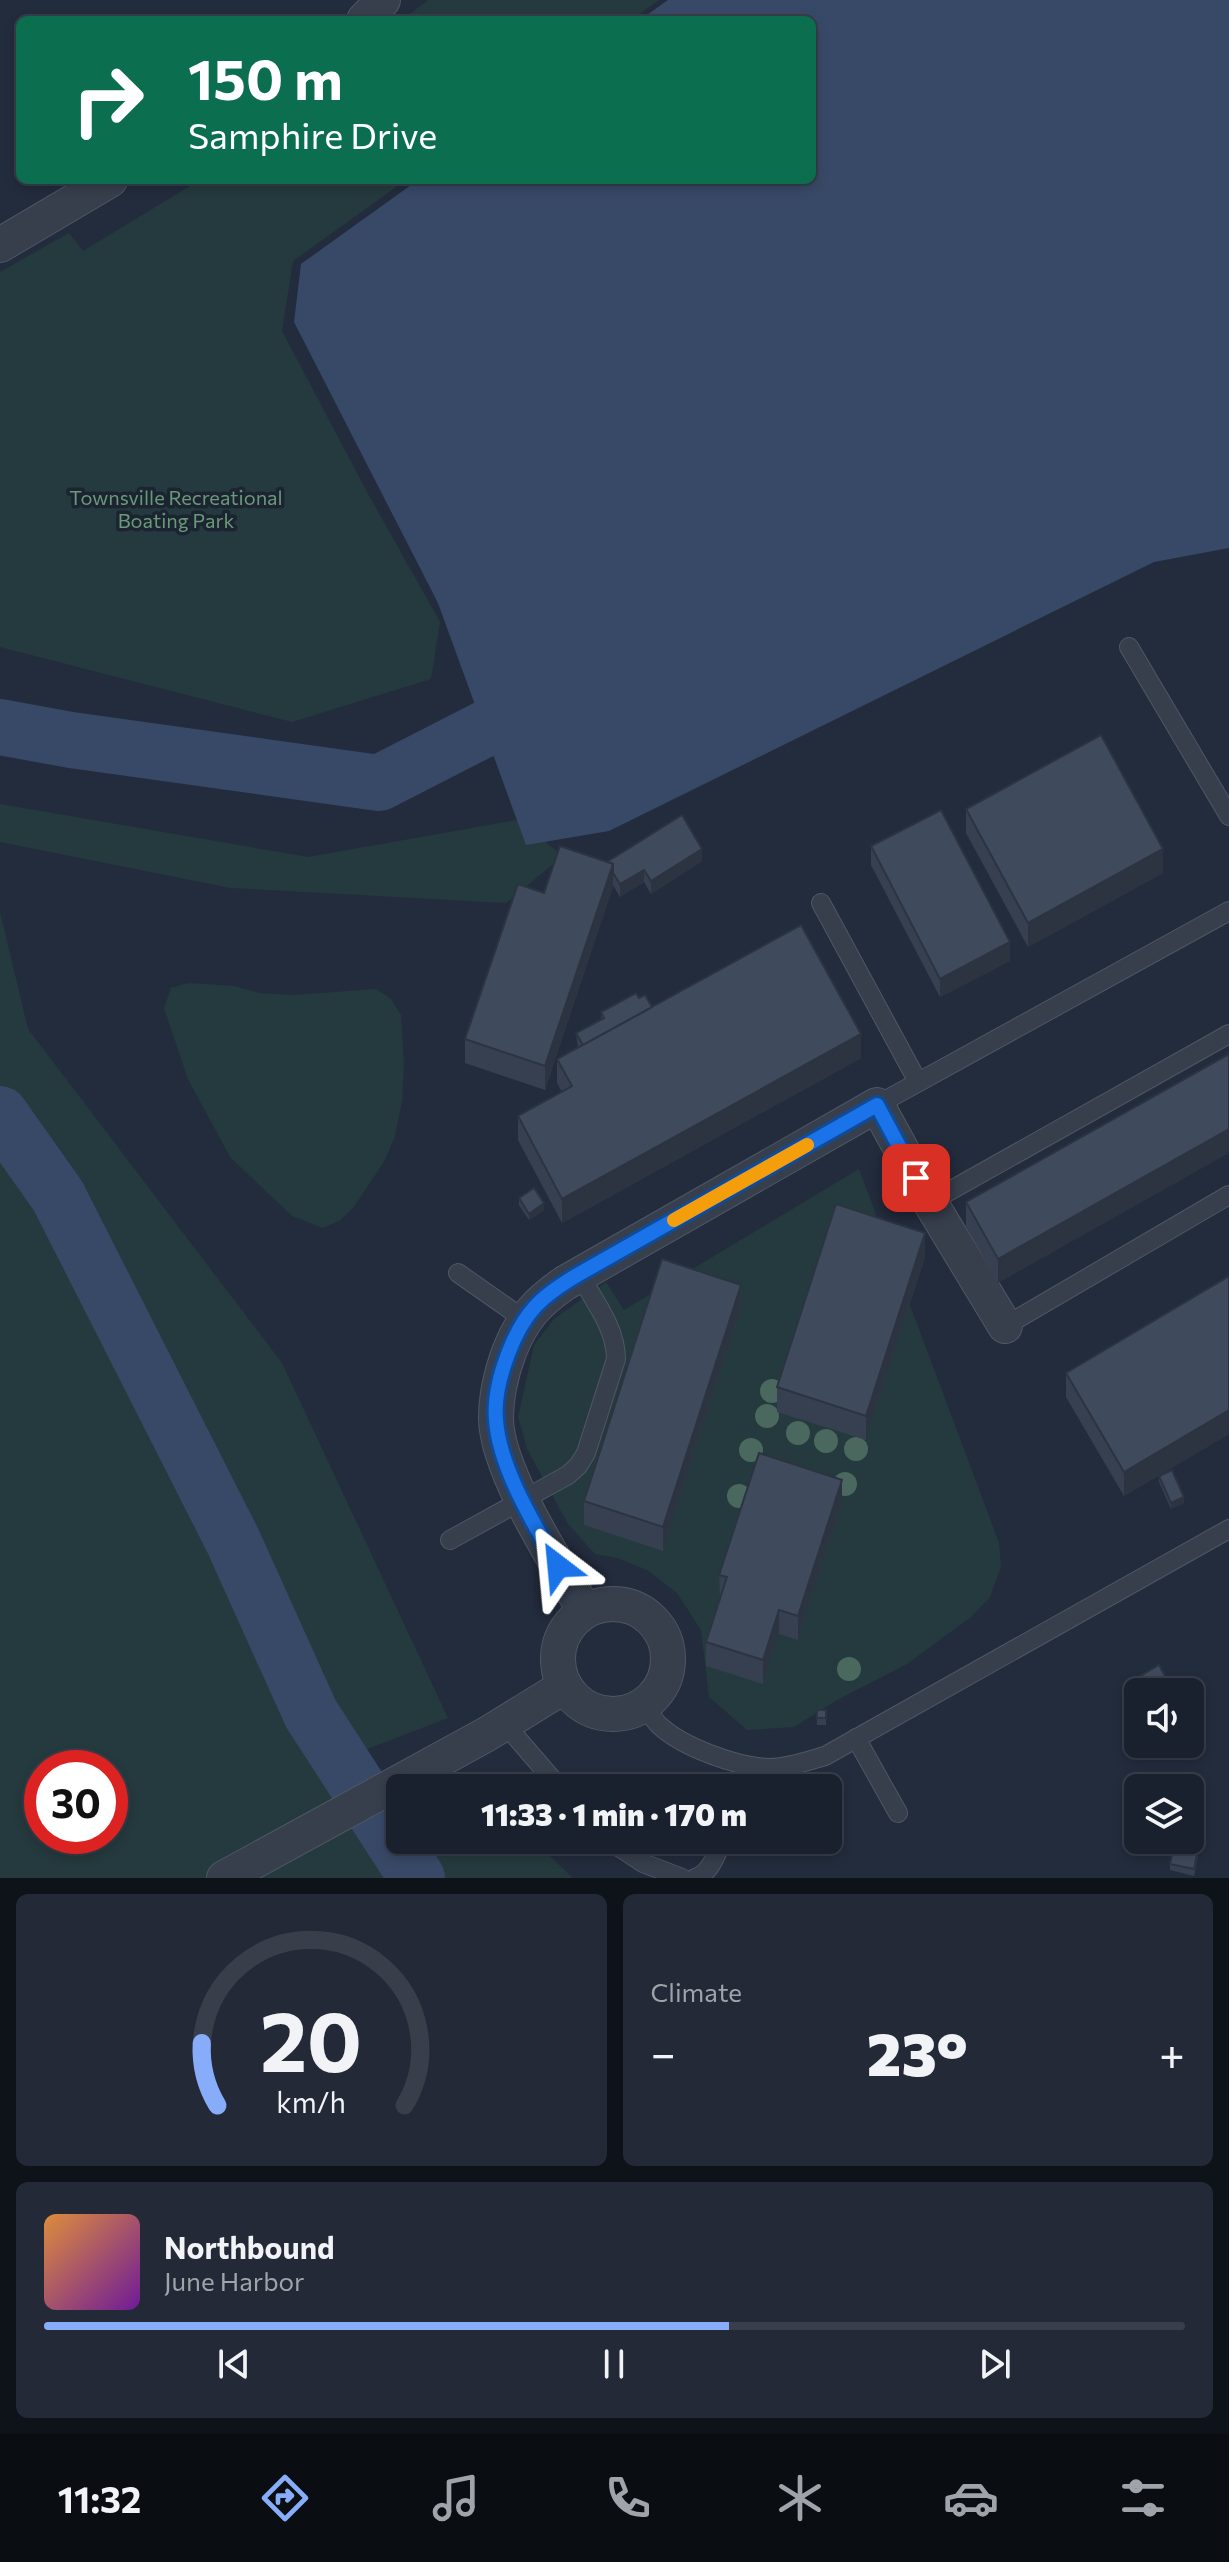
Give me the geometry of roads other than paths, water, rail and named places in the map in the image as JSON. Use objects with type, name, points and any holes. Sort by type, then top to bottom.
[{"type":"street","points":[[368,16],[383,0]]},
{"type":"street","points":[[0,245],[103,184]]},
{"type":"street","points":[[585,1611],[545,1543],[506,1463],[496,1420],[499,1378],[517,1331],[538,1301],[579,1274],[877,1105],[930,1202],[1005,1326]]},
{"type":"street","points":[[609,1603],[628,1605],[644,1613],[658,1626],[666,1642],[668,1660],[665,1677],[656,1693],[643,1705],[626,1713],[608,1714],[591,1710],[576,1700],[565,1686],[559,1669],[558,1650],[564,1632],[585,1611],[609,1603]]},
{"type":"street","points":[[224,1878],[565,1686]]},
{"type":"lane","points":[[1129,647],[1229,816]]},
{"type":"lane","points":[[821,903],[918,1082]]},
{"type":"lane","points":[[877,1105],[1229,911]]},
{"type":"lane","points":[[930,1202],[1229,1034]]},
{"type":"lane","points":[[1005,1326],[1229,1195]]},
{"type":"lane","points":[[458,1273],[525,1320]]},
{"type":"lane","points":[[450,1540],[568,1475],[586,1453],[616,1359],[612,1333],[579,1274]]},
{"type":"lane","points":[[643,1705],[660,1727],[709,1755],[743,1765],[771,1768],[799,1764],[825,1756],[1229,1529]]},
{"type":"lane","points":[[504,1723],[548,1774]]},
{"type":"lane","points":[[856,1738],[898,1813]]},
{"type":"lane","points":[[630,1854],[643,1863],[682,1878]]},
{"type":"lane","points":[[695,1878],[701,1877],[708,1869],[716,1854]]},
{"type":"water","points":[[668,0],[1229,0],[1229,548],[1154,562],[609,831],[526,845],[438,603],[294,322],[301,264],[412,184],[816,184],[816,16],[646,16]]},
{"type":"waterway","points":[[0,727],[71,740],[379,783],[553,694]]},
{"type":"waterway","points":[[0,1114],[58,1196],[233,1541],[311,1714],[417,1878]]},
{"type":"park label","name":"Townsville Recreational Boating Park","points":[[176,510]]}]
